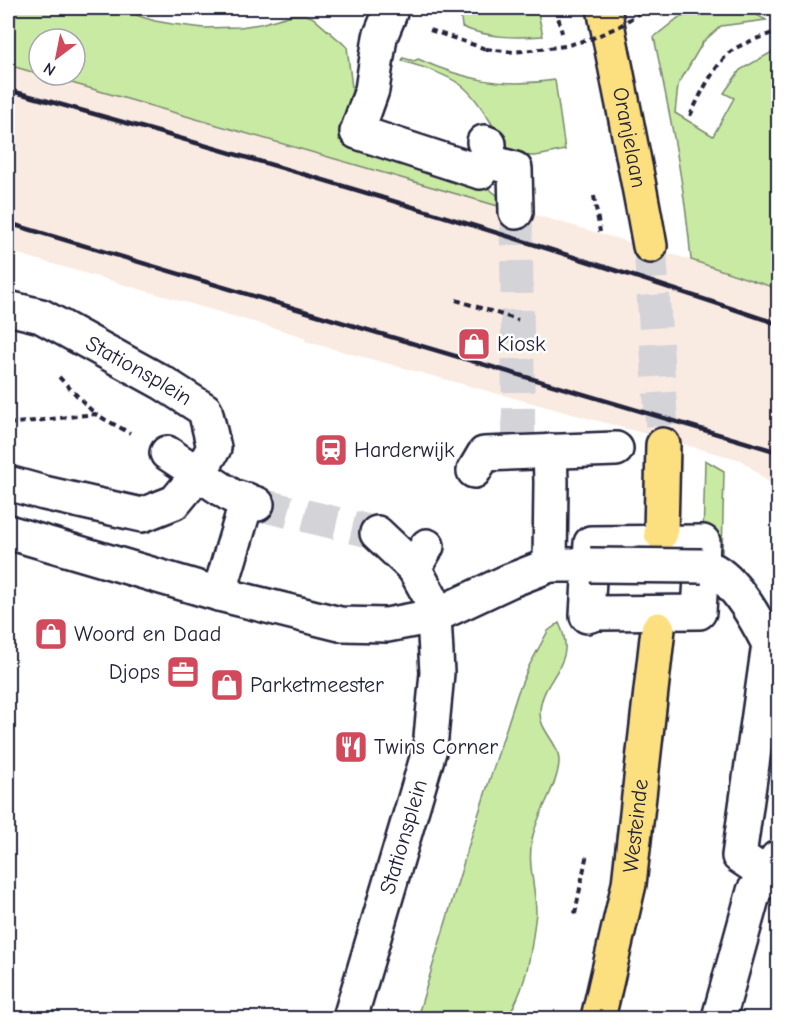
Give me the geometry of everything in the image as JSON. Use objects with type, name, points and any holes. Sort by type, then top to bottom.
[{"type":"main road","name":"Oranjelaan","points":[[604,8],[650,246]]},
{"type":"main road","points":[[662,533],[663,444]]},
{"type":"main road","name":"Westeinde","points":[[598,1018],[629,884],[658,629]]},
{"type":"street","points":[[390,13],[380,37],[381,94],[357,132],[482,158],[478,176],[516,200]]},
{"type":"street","name":"Stationsplein","points":[[8,308],[41,316],[163,383],[205,410],[214,448],[199,473],[175,502],[142,515],[8,483]]},
{"type":"street","points":[[474,471],[484,454],[570,457],[616,449]]},
{"type":"street","points":[[167,453],[232,496],[252,502],[219,594]]},
{"type":"street","points":[[570,457],[551,482],[575,561],[587,616],[598,613],[699,612],[702,566]]},
{"type":"street","points":[[8,532],[219,594],[340,624],[387,625],[434,616],[509,581],[575,561],[702,566],[715,571],[731,585],[757,620],[769,644],[739,856],[774,871],[754,891],[719,1018]]},
{"type":"street","name":"Stationsplein","points":[[350,1018],[430,748],[437,673],[434,616],[420,557],[377,533]]},
{"type":"path","points":[[486,50],[514,52],[565,46],[593,38],[620,26],[646,8]]},
{"type":"path","points":[[690,116],[703,88],[728,53],[755,39],[778,31]]},
{"type":"path","points":[[456,300],[518,320]]},
{"type":"path","points":[[8,424],[94,414],[167,453]]},
{"type":"path","name":"Westeinde","points":[[573,922],[589,843]]},
{"type":"shaded area","points":[[8,57],[27,63],[27,87],[87,87],[87,80],[480,199],[778,285],[778,490],[741,460],[319,345],[305,341],[305,338],[298,335],[8,251]]},
{"type":"green space","points":[[8,8],[118,8],[155,21],[204,28],[240,27],[292,15],[305,15],[312,17],[347,47],[353,96],[339,140],[477,180],[513,207],[512,210],[86,87],[87,27],[27,27],[27,71],[8,65]]},
{"type":"green space","points":[[460,8],[537,8],[543,36],[502,36],[472,31],[462,27]]},
{"type":"green space","points":[[724,8],[746,11],[766,20],[721,26],[703,42],[678,85],[675,113],[713,136],[734,98],[724,93],[740,70],[772,52],[778,52],[778,289],[691,260],[681,176],[654,37],[678,18],[704,10]]},
{"type":"green space","points":[[403,58],[414,61],[418,59],[452,72],[485,80],[518,83],[555,80],[565,150],[525,156],[512,150],[506,146],[480,106],[465,89],[440,74],[402,61]]},
{"type":"green space","points":[[705,460],[724,471],[722,556],[703,542]]},
{"type":"green space","points":[[559,623],[564,637],[565,650],[558,670],[546,689],[540,712],[543,725],[556,749],[559,762],[555,781],[532,840],[531,867],[536,913],[530,958],[521,989],[507,1018],[417,1018],[518,692],[548,631]]},
{"type":"tunnel","points":[[516,212],[519,453]]},
{"type":"tunnel","points":[[650,246],[663,445]]},
{"type":"tunnel","points":[[257,504],[377,533]]},
{"type":"tunnel","points":[[658,629],[661,538]]},
{"type":"railway","points":[[8,90],[394,201],[778,324]]},
{"type":"railway","points":[[8,223],[778,452]]},
{"type":"place","name":"Kiosk","points":[[474,344]]},
{"type":"place","name":"Harderwijk","points":[[331,450]]},
{"type":"place","name":"Woord en Daad","points":[[51,634]]},
{"type":"place","name":"Djops","points":[[183,672]]},
{"type":"place","name":"Parketmeester","points":[[227,685]]},
{"type":"place","name":"Twins Corner","points":[[351,747]]}]
